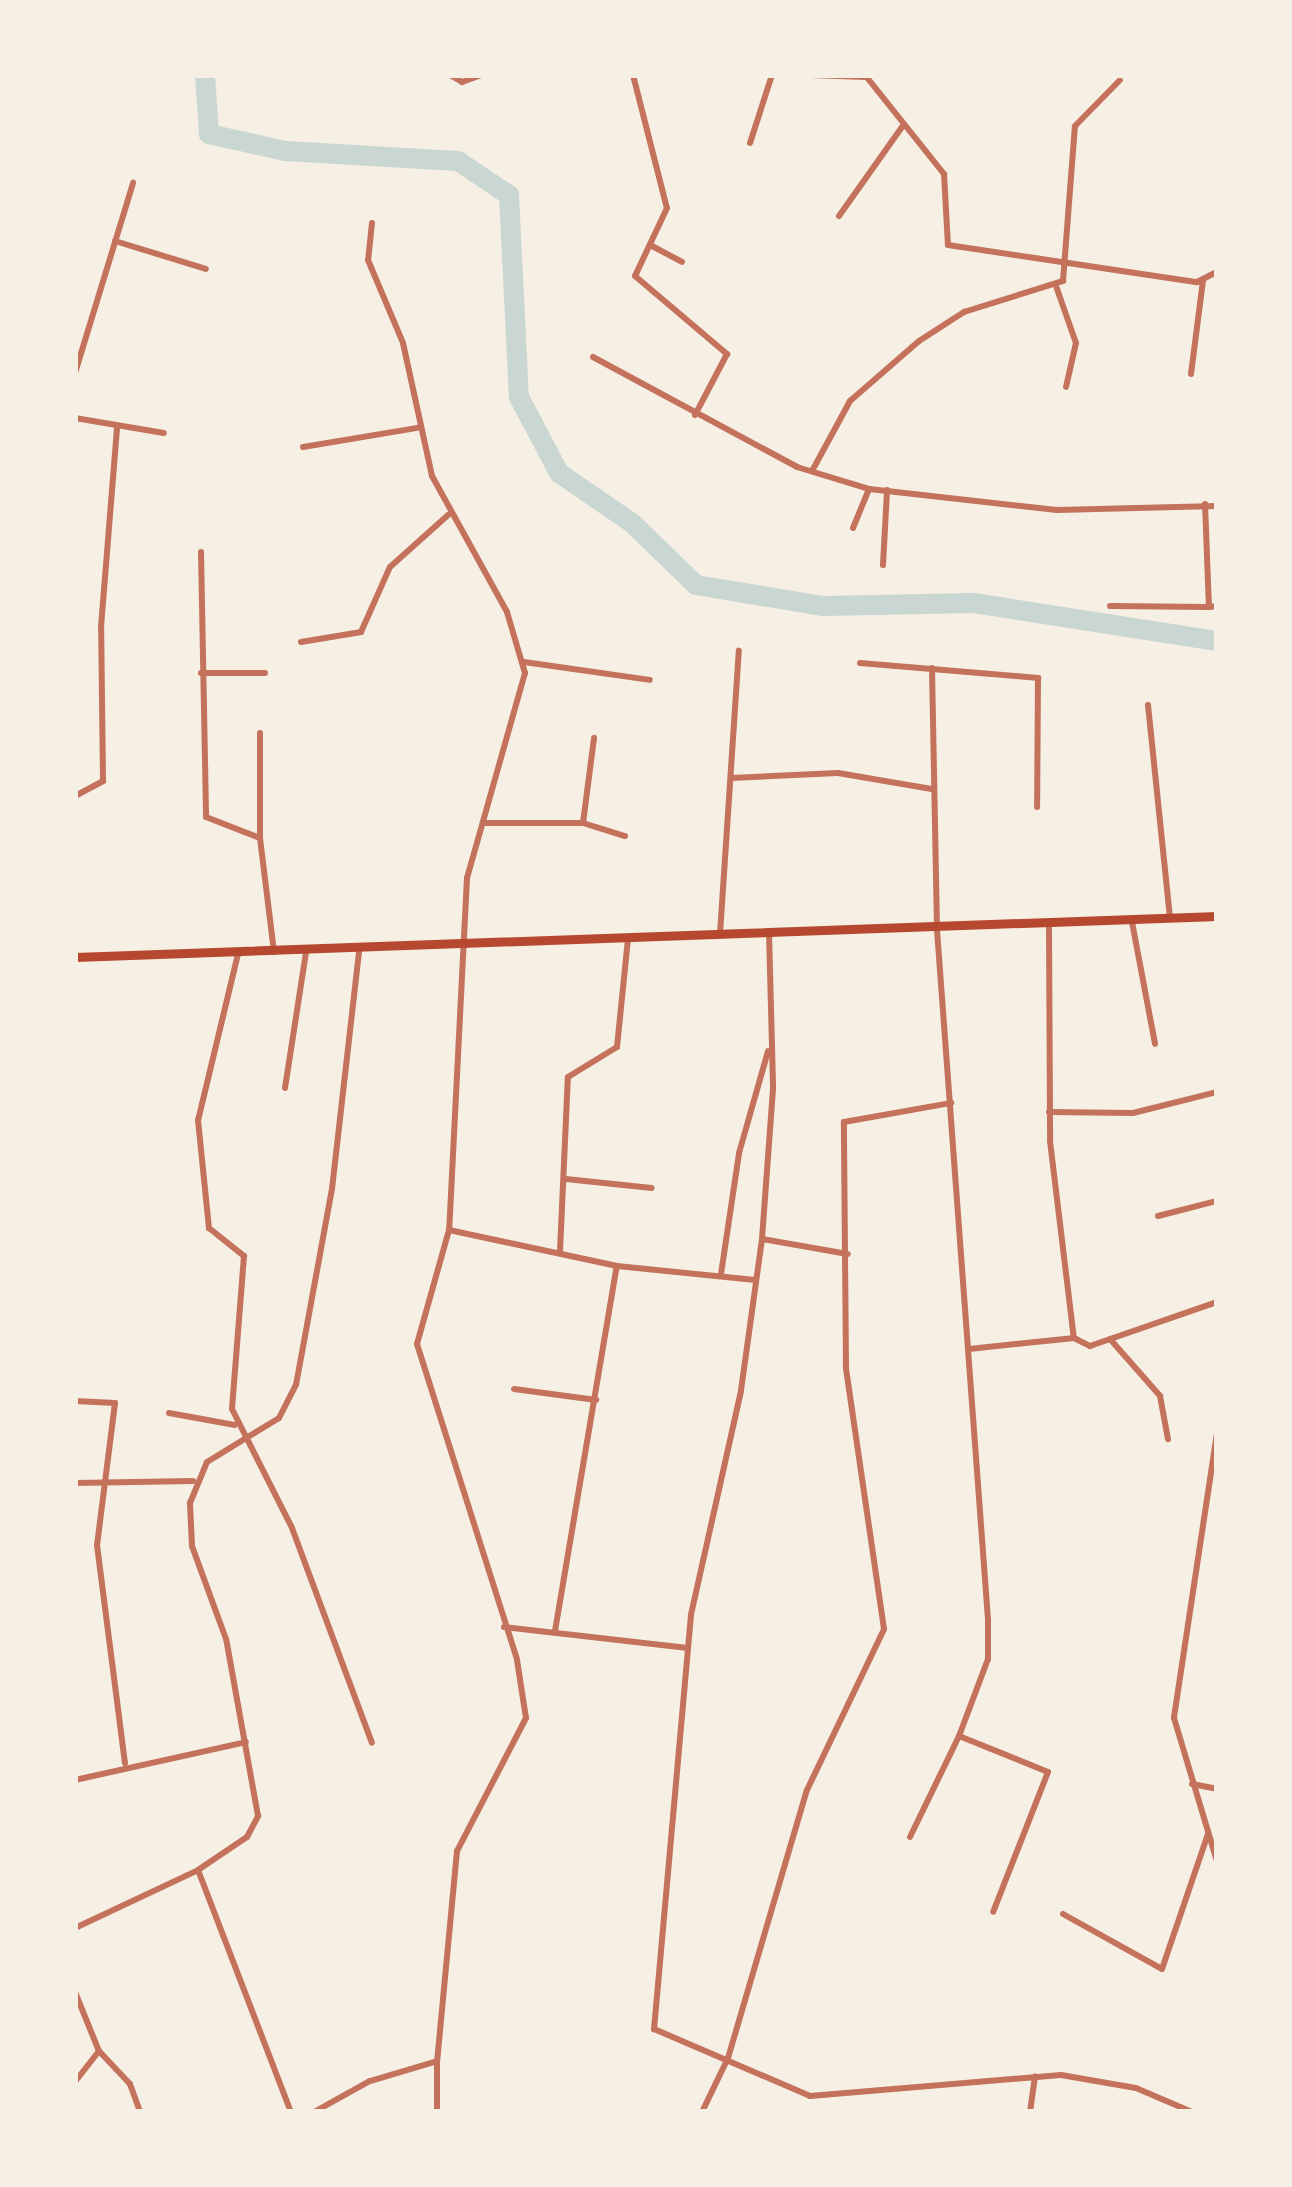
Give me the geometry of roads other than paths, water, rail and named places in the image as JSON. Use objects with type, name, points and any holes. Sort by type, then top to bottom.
[{"type":"main road","points":[[75,957],[358,952],[769,932],[1049,927],[1217,916]]},
{"type":"street","points":[[450,75],[462,82],[481,75]]},
{"type":"street","points":[[633,75],[638,120],[666,186],[652,246],[635,276],[727,354],[695,415]]},
{"type":"street","points":[[750,144],[772,75]]},
{"type":"street","points":[[810,75],[865,76],[902,127],[944,174],[945,243],[1203,280],[1217,272]]},
{"type":"street","points":[[1104,75],[1120,80]]},
{"type":"street","points":[[812,472],[850,401],[919,341],[964,312],[1056,286],[1070,262],[1075,126],[1120,80],[1133,75]]},
{"type":"street","points":[[840,216],[902,127]]},
{"type":"street","points":[[75,373],[133,183]]},
{"type":"street","points":[[372,223],[372,276],[403,343],[417,428],[448,515],[494,587],[524,662],[516,726],[467,878],[449,1230],[418,1361],[504,1626],[526,1718],[457,1850],[437,2061],[437,2112]]},
{"type":"street","points":[[115,242],[206,269]]},
{"type":"street","points":[[652,246],[682,262]]},
{"type":"street","points":[[1191,374],[1203,280]]},
{"type":"street","points":[[1056,286],[1076,343],[1066,387]]},
{"type":"street","points":[[593,356],[695,415],[812,472],[869,489],[1057,510],[1217,506]]},
{"type":"street","points":[[75,418],[164,434]]},
{"type":"street","points":[[75,796],[103,781],[108,492],[117,428]]},
{"type":"street","points":[[303,448],[417,428]]},
{"type":"street","points":[[852,528],[869,489]]},
{"type":"street","points":[[883,565],[887,490]]},
{"type":"street","points":[[1110,606],[1213,606],[1204,504]]},
{"type":"street","points":[[301,642],[361,632],[390,567],[448,515]]},
{"type":"street","points":[[201,552],[206,817],[260,838]]},
{"type":"street","points":[[720,935],[739,651]]},
{"type":"street","points":[[524,662],[650,680]]},
{"type":"street","points":[[860,663],[1038,678],[1037,807]]},
{"type":"street","points":[[910,1837],[958,1736],[988,1660],[970,1348],[938,930],[932,668]]},
{"type":"street","points":[[201,673],[265,673]]},
{"type":"street","points":[[1148,705],[1170,920]]},
{"type":"street","points":[[260,733],[260,838],[274,954]]},
{"type":"street","points":[[583,823],[594,738]]},
{"type":"street","points":[[731,778],[838,773],[932,788]]},
{"type":"street","points":[[486,823],[583,823],[625,836]]},
{"type":"street","points":[[1132,922],[1155,1044]]},
{"type":"street","points":[[1049,927],[1049,1112],[1074,1338],[1080,1346],[1110,1339],[1217,1302]]},
{"type":"street","points":[[769,932],[762,1239],[688,1648],[683,1773],[654,2029],[838,2100],[1035,2076],[1092,2076],[1192,2112]]},
{"type":"street","points":[[560,1251],[568,1077],[617,1047],[628,940]]},
{"type":"street","points":[[285,1088],[306,952]]},
{"type":"street","points":[[75,1483],[99,1478],[193,1481],[243,1438],[278,1418],[296,1384],[332,1190],[358,952]]},
{"type":"street","points":[[238,954],[198,1120],[209,1228],[244,1256],[229,1393],[236,1425],[292,1528],[372,1742]]},
{"type":"street","points":[[721,1274],[739,1153],[768,1050]]},
{"type":"street","points":[[1049,1112],[1133,1113],[1217,1092]]},
{"type":"street","points":[[702,2112],[728,2058],[808,1790],[884,1629],[846,1366],[844,1122],[851,1116],[951,1103]]},
{"type":"street","points":[[566,1179],[652,1188]]},
{"type":"street","points":[[1158,1216],[1217,1201]]},
{"type":"street","points":[[449,1230],[617,1266],[755,1280]]},
{"type":"street","points":[[762,1239],[848,1254]]},
{"type":"street","points":[[554,1631],[617,1266]]},
{"type":"street","points":[[970,1348],[1074,1338]]},
{"type":"street","points":[[1110,1339],[1160,1396],[1168,1439]]},
{"type":"street","points":[[514,1389],[596,1400]]},
{"type":"street","points":[[75,1400],[116,1403],[99,1478],[97,1546],[125,1763]]},
{"type":"street","points":[[169,1413],[236,1425]]},
{"type":"street","points":[[1217,1433],[1206,1476],[1174,1718],[1217,1861]]},
{"type":"street","points":[[1206,1476],[1217,1481]]},
{"type":"street","points":[[75,1928],[198,1870],[247,1837],[258,1816],[226,1639],[192,1546],[193,1481]]},
{"type":"street","points":[[504,1626],[688,1648]]},
{"type":"street","points":[[958,1736],[1047,1768],[993,1912]]},
{"type":"street","points":[[75,1780],[125,1763],[246,1742]]},
{"type":"street","points":[[1191,1784],[1217,1790]]},
{"type":"street","points":[[1063,1914],[1162,1969],[1208,1833]]},
{"type":"street","points":[[198,1870],[291,2112]]},
{"type":"street","points":[[75,1992],[98,2051],[114,2061],[140,2112]]},
{"type":"street","points":[[75,2082],[98,2051]]},
{"type":"street","points":[[314,2112],[380,2076],[437,2061]]},
{"type":"street","points":[[1030,2112],[1035,2076]]},
{"type":"waterway","points":[[205,75],[209,134],[285,151],[458,161],[509,195],[519,397],[559,473],[632,523],[696,585],[823,606],[974,603],[1217,641]]}]
